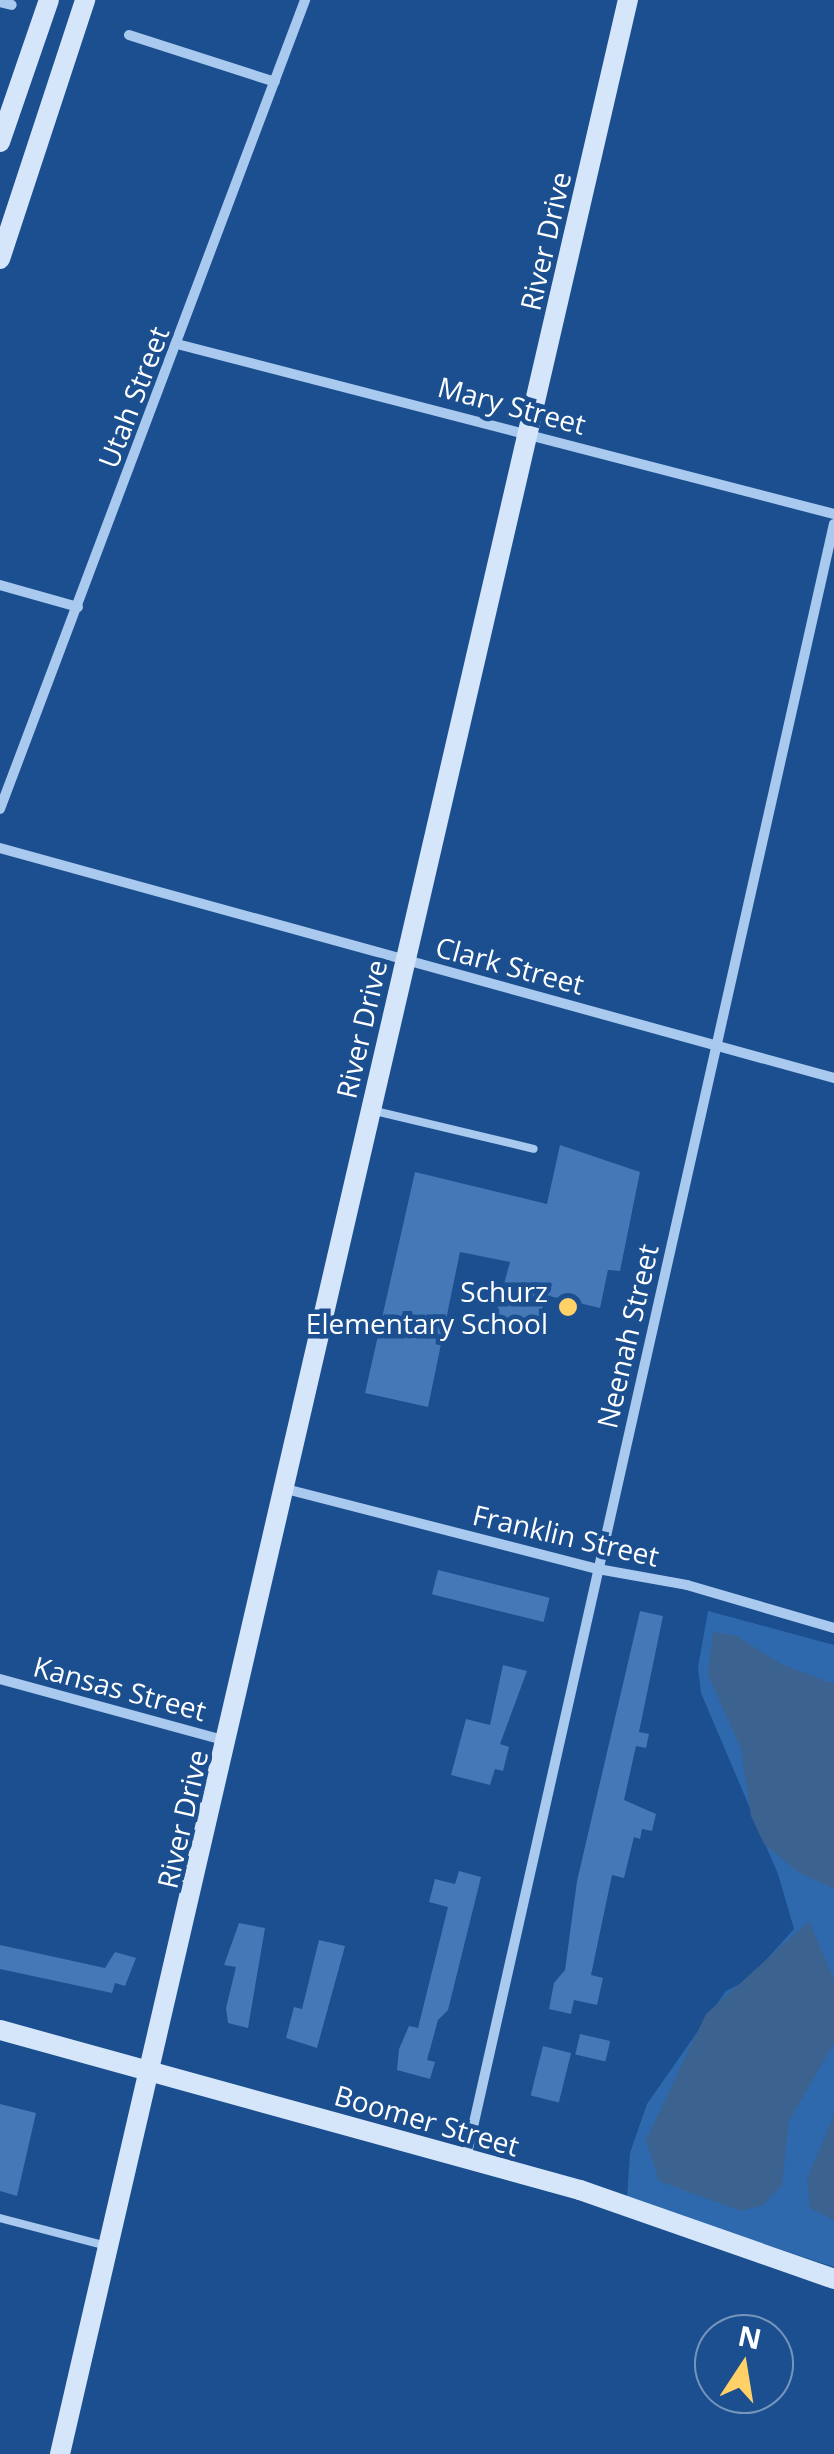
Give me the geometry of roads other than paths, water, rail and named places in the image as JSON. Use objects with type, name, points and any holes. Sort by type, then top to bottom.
[{"type":"street","points":[[0,142],[49,0]]},
{"type":"street","points":[[0,260],[85,0]]},
{"type":"street","name":"Utah Street","points":[[0,809],[306,0]]},
{"type":"street","name":"River Drive","points":[[60,2454],[628,0]]},
{"type":"street","points":[[0,2],[12,5]]},
{"type":"street","points":[[129,35],[275,82]]},
{"type":"street","name":"Mary Street","points":[[178,344],[530,432],[834,514]]},
{"type":"street","name":"Neenah Street","points":[[466,2159],[834,524]]},
{"type":"street","points":[[0,585],[78,607]]},
{"type":"street","name":"Clark Street","points":[[0,848],[834,1078]]},
{"type":"street","name":"Franklin Street","points":[[286,1489],[598,1569],[687,1585],[834,1628]]},
{"type":"street","name":"Kansas Street","points":[[0,1679],[228,1741]]},
{"type":"street","name":"Boomer Street","points":[[0,2030],[580,2190],[834,2279]]},
{"type":"lane","points":[[370,1110],[534,1149]]},
{"type":"lane","points":[[0,2218],[109,2247]]},
{"type":"place","name":"Schurz Elementary School","points":[[568,1307]]}]
